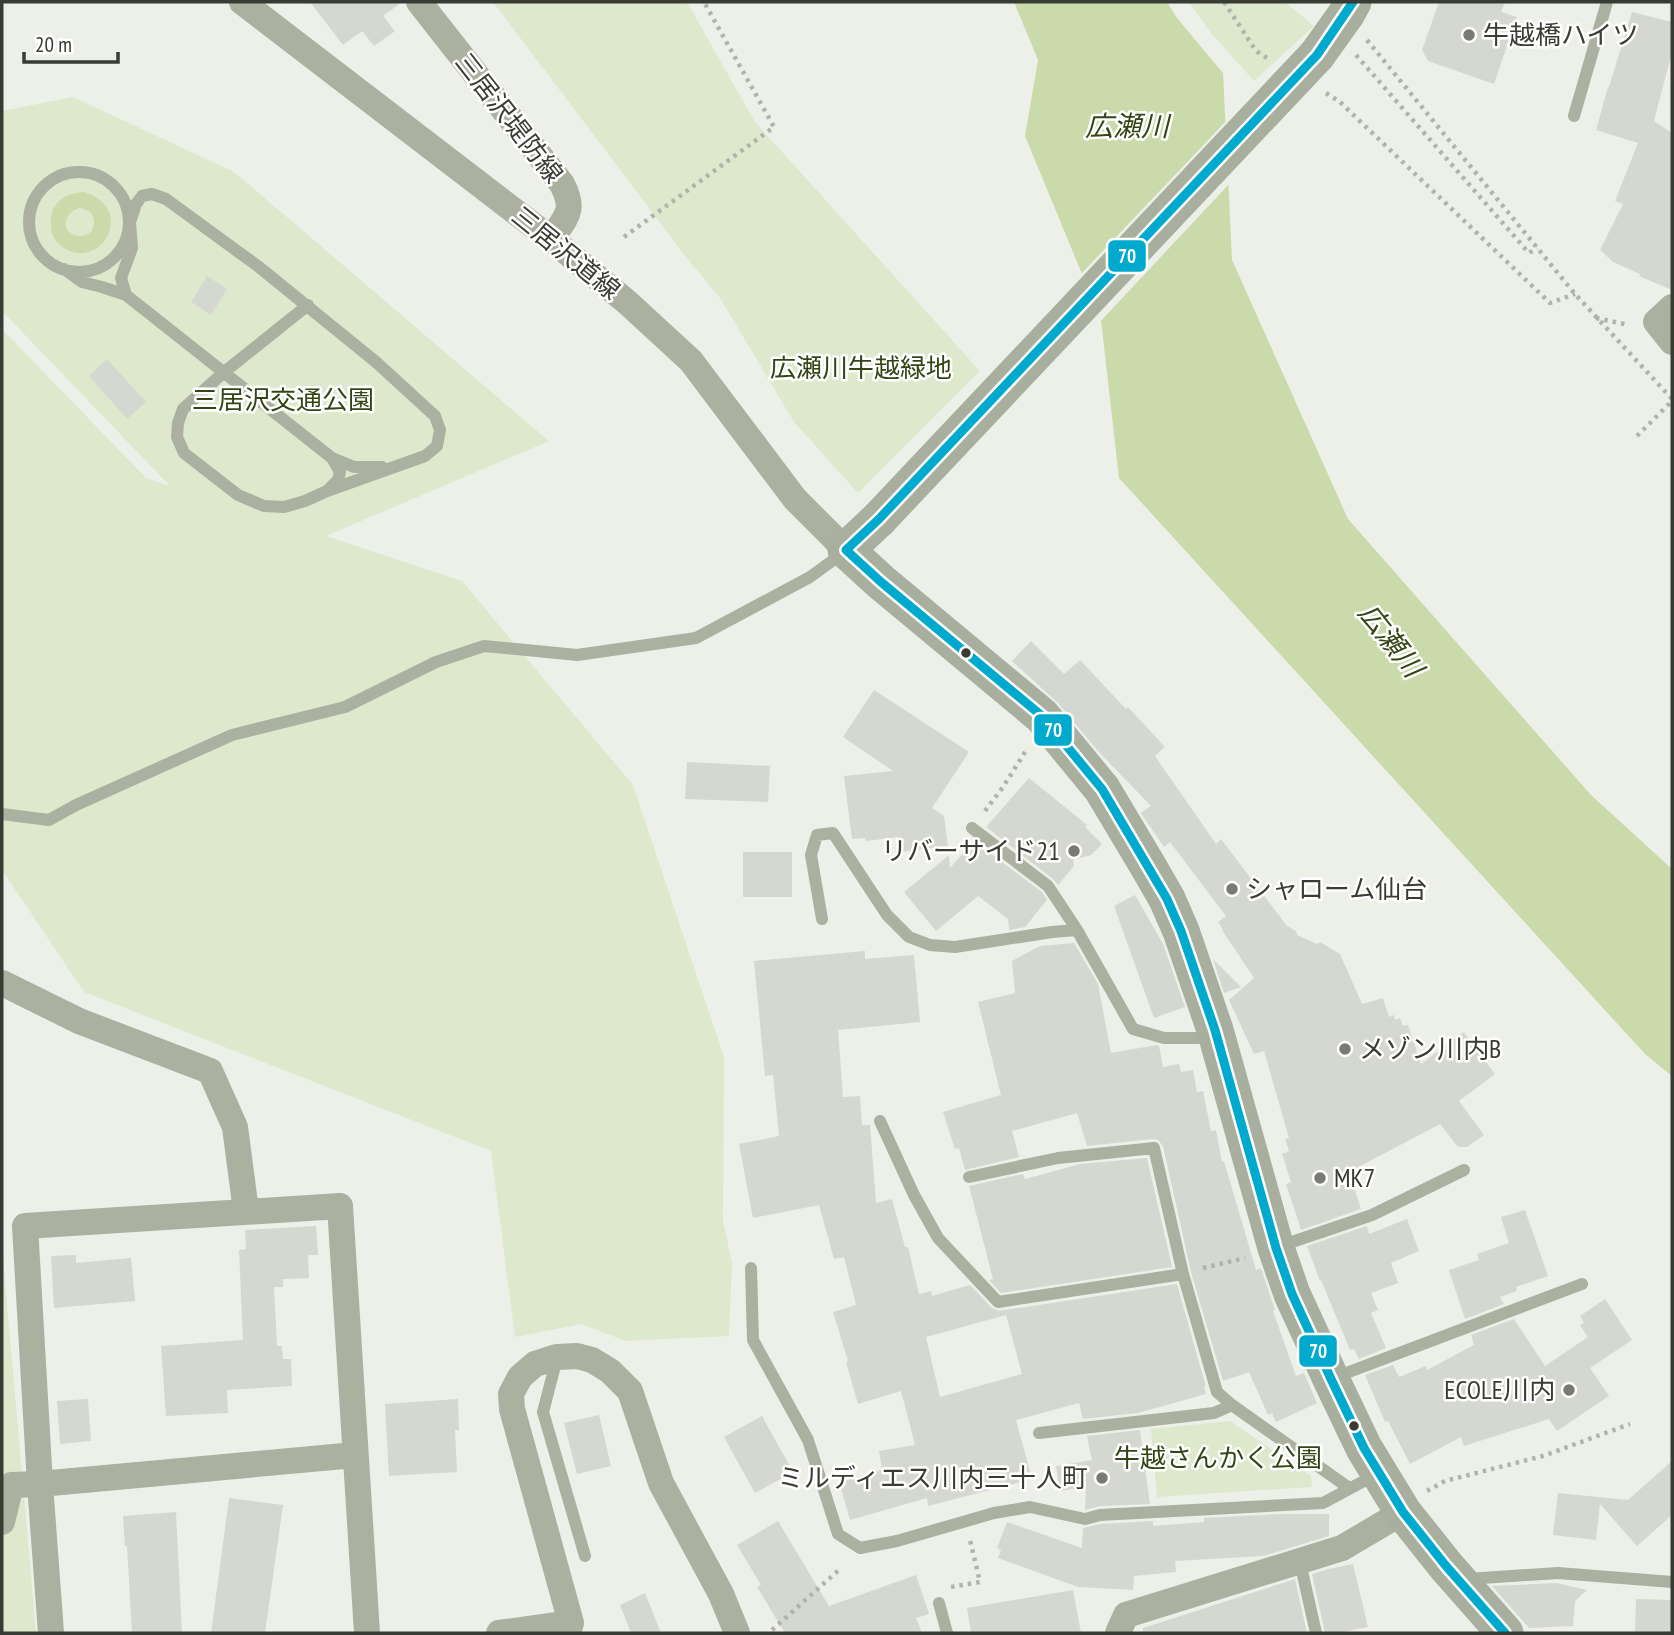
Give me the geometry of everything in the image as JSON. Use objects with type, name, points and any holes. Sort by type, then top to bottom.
[{"type":"street","name":"三居沢道線","points":[[242,2],[551,239],[628,303],[691,361],[795,499],[846,550]]},
{"type":"street","name":"三居沢堤防線","points":[[419,2],[562,184],[570,199],[568,215],[551,239]]},
{"type":"street","points":[[1358,19],[1347,13],[1318,72],[846,550],[1042,716],[1102,789],[1149,866],[1181,931],[1215,1030],[1263,1252],[1292,1294],[1364,1448],[1364,1481],[1410,1504],[1458,1580],[1505,1633]]},
{"type":"street","points":[[2,983],[79,1021],[210,1072],[235,1127],[246,1212]]},
{"type":"street","points":[[51,1633],[25,1226],[340,1206],[367,1633]]},
{"type":"street","points":[[499,1633],[569,1628],[512,1409],[511,1394],[520,1377],[536,1364],[557,1357],[577,1356],[592,1360],[610,1371],[631,1391],[661,1483],[720,1594],[737,1633]]},
{"type":"street","points":[[2,1522],[11,1485],[355,1455]]},
{"type":"street","points":[[1118,1633],[1126,1615],[1342,1548],[1410,1504]]},
{"type":"lane","points":[[1574,116],[1607,2]]},
{"type":"lane","points":[[126,296],[121,278],[132,248],[127,206],[120,192],[109,181],[80,171],[64,174],[50,181],[39,192],[29,221],[31,237],[38,251],[49,262],[82,282],[102,286],[126,296],[332,458],[354,467],[376,468],[403,464]]},
{"type":"lane","points":[[64,269],[79,272],[95,270],[109,262],[120,251],[127,238],[136,204],[142,196],[152,194],[166,199],[308,305],[435,415],[440,430],[438,446],[425,456],[305,501],[284,507],[264,506],[238,495],[184,453],[177,437],[178,423],[183,409],[308,305]]},
{"type":"lane","points":[[327,491],[338,480],[340,472],[332,458]]},
{"type":"lane","points":[[2,814],[49,820],[232,734],[345,707],[436,662],[484,646],[576,655],[696,638],[810,577],[846,550]]},
{"type":"lane","points":[[972,828],[1048,886],[1077,930],[1133,1029],[1164,1038],[1202,1038],[1215,1030]]},
{"type":"lane","points":[[822,919],[811,855],[817,835],[833,834],[887,915],[909,937],[930,945],[955,947],[1077,930]]},
{"type":"lane","points":[[880,1121],[914,1195],[938,1238],[998,1302],[1183,1274]]},
{"type":"lane","points":[[969,1177],[1058,1158],[1154,1148],[1183,1274],[1217,1391],[1232,1405],[1364,1481]]},
{"type":"lane","points":[[1263,1252],[1372,1215],[1464,1170]]},
{"type":"lane","points":[[751,1268],[753,1340],[808,1440],[838,1534],[860,1548],[897,1541],[994,1513],[1030,1507],[1084,1519],[1100,1515],[1323,1503],[1364,1481]]},
{"type":"lane","points":[[1331,1379],[1582,1284]]},
{"type":"lane","points":[[557,1357],[543,1412],[585,1556]]},
{"type":"lane","points":[[1039,1433],[1214,1413],[1232,1405]]},
{"type":"lane","points":[[1300,1562],[1316,1633]]},
{"type":"lane","points":[[1458,1580],[1558,1573],[1672,1582]]},
{"type":"lane","points":[[939,1603],[947,1633]]},
{"type":"path","points":[[624,237],[775,127],[704,2]]},
{"type":"path","points":[[1224,2],[1255,51],[1277,64]]},
{"type":"path","points":[[1358,19],[1575,295],[1672,400],[1637,436]]},
{"type":"path","points":[[1360,60],[1529,253],[1537,248]]},
{"type":"path","points":[[1318,72],[1340,102],[1550,303],[1575,295]]},
{"type":"path","points":[[972,828],[1003,787],[1032,741]]},
{"type":"path","points":[[1203,1268],[1263,1252]]},
{"type":"path","points":[[1410,1504],[1445,1481],[1543,1456],[1630,1424]]},
{"type":"path","points":[[946,1587],[979,1581],[969,1536]]},
{"type":"path","points":[[772,1630],[840,1569]]},
{"type":"green space","name":"広瀬川牛越緑地","points":[[493,2],[687,2],[755,122],[980,371],[858,493],[794,422],[720,298]]},
{"type":"green space","points":[[1189,2],[1285,2],[1314,26],[1254,81],[1211,33]]},
{"type":"green space","name":"三居沢交通公園","points":[[73,97],[234,172],[549,441],[326,536],[462,581],[633,785],[724,1057],[723,1220],[732,1264],[729,1336],[626,1341],[581,1324],[515,1337],[491,1151],[84,992],[2,870],[2,329],[146,478],[170,486],[2,311],[2,111]]},
{"type":"green space","points":[[2,1247],[36,1633],[2,1633]]},
{"type":"green space","name":"牛越さんかく公園","points":[[1230,1421],[1311,1476],[1312,1487],[1157,1497],[1151,1429]]},
{"type":"water","name":"広瀬川","points":[[1014,2],[1167,2],[1223,73],[1232,260],[1348,519],[1591,795],[1672,869],[1672,1076],[1645,1054],[1119,478],[1101,320],[1025,136],[1038,60]]},
{"type":"water","points":[[84,192],[101,201],[109,212],[111,225],[107,237],[99,247],[87,252],[74,252],[60,245],[54,237],[51,229],[52,212],[64,197]],"holes":[[[79,208],[88,210],[94,219],[91,232],[83,236],[71,234],[66,224],[71,213]]]},
{"type":"pier","points":[[1229,118],[1232,181],[1098,324],[1079,276]]},
{"type":"building","points":[[310,2],[402,2],[383,16],[395,31],[374,46],[362,31],[343,45]]},
{"type":"building","name":"牛越橋ハイツ","points":[[1439,2],[1505,2],[1501,12],[1517,17],[1494,84],[1428,61],[1422,50]]},
{"type":"building","points":[[1632,12],[1672,22],[1672,52],[1654,121],[1672,133],[1672,290],[1613,262],[1600,250],[1623,204],[1615,201],[1638,143],[1596,130]]},
{"type":"building","points":[[207,276],[227,289],[211,315],[191,302]]},
{"type":"building","points":[[107,359],[146,402],[127,419],[89,376]]},
{"type":"building","points":[[1031,641],[1064,674],[1080,660],[1165,747],[1155,756],[1216,844],[1221,839],[1287,926],[1296,931],[1297,935],[1317,944],[1320,942],[1340,954],[1362,1004],[1383,998],[1389,1017],[1394,1015],[1395,1020],[1400,1018],[1403,1026],[1408,1025],[1421,1064],[1464,1032],[1495,1074],[1459,1101],[1484,1135],[1467,1147],[1458,1147],[1440,1124],[1349,1172],[1361,1209],[1301,1230],[1286,1184],[1291,1182],[1282,1154],[1289,1151],[1285,1139],[1289,1138],[1264,1051],[1254,1054],[1229,1000],[1254,978],[1218,922],[1226,916],[1170,842],[1164,847],[1142,815],[1141,813],[1151,806],[1097,750],[1058,703],[1012,661]]},
{"type":"building","points":[[874,690],[969,752],[932,808],[944,816],[948,846],[900,852],[898,837],[866,841],[865,838],[852,839],[844,776],[893,771],[843,737]]},
{"type":"building","points":[[687,762],[770,766],[768,802],[685,799]]},
{"type":"building","points":[[1029,778],[1087,825],[1085,827],[1102,844],[1091,855],[1073,860],[1074,866],[1058,885],[986,827]]},
{"type":"building","points":[[974,841],[1042,892],[1047,900],[1025,927],[1009,930],[1008,919],[978,896],[936,931],[904,892],[949,855],[950,868]]},
{"type":"building","points":[[743,852],[792,852],[792,897],[743,897]]},
{"type":"building","points":[[1135,895],[1163,944],[1185,1007],[1154,1018],[1114,906]]},
{"type":"building","points":[[1074,943],[1098,984],[1111,1053],[1157,1045],[1163,1067],[1179,1064],[1181,1072],[1193,1070],[1197,1092],[1203,1091],[1211,1131],[1216,1130],[1222,1162],[1224,1161],[1256,1270],[1261,1268],[1296,1376],[1304,1373],[1317,1403],[1276,1422],[1272,1413],[1268,1415],[1249,1372],[1223,1381],[1191,1272],[1163,1146],[1158,1140],[1087,1146],[1077,1113],[1012,1131],[1019,1157],[965,1170],[959,1148],[955,1149],[943,1112],[1001,1095],[978,1002],[1015,993],[1012,961],[1040,946]]},
{"type":"building","points":[[865,951],[865,959],[914,955],[920,1022],[838,1030],[843,1097],[860,1096],[862,1125],[870,1125],[876,1203],[892,1199],[905,1247],[908,1247],[919,1294],[931,1291],[932,1296],[970,1285],[992,1308],[999,1311],[1177,1284],[1206,1394],[1138,1413],[1083,1419],[1079,1403],[1016,1420],[1032,1479],[928,1506],[927,1498],[850,1520],[839,1482],[882,1470],[879,1451],[915,1445],[901,1391],[858,1404],[833,1312],[856,1305],[844,1257],[834,1259],[819,1205],[753,1218],[739,1144],[779,1136],[773,1075],[765,1076],[754,961]],"holes":[[[1006,1315],[1022,1374],[940,1397],[926,1337]]]},
{"type":"building","points":[[1213,959],[1241,987],[1224,993]]},
{"type":"building","points":[[1147,1158],[1172,1267],[1001,1293],[989,1280],[993,1279],[969,1186],[1023,1174],[1025,1179],[1080,1164]]},
{"type":"building","points":[[1525,1210],[1548,1276],[1516,1287],[1517,1291],[1500,1297],[1504,1304],[1465,1319],[1449,1270],[1479,1260],[1477,1254],[1509,1243],[1501,1217]]},
{"type":"building","points":[[1407,1219],[1419,1251],[1391,1263],[1398,1283],[1371,1293],[1378,1310],[1371,1313],[1386,1348],[1359,1359],[1354,1349],[1350,1350],[1307,1246],[1367,1226],[1369,1234]]},
{"type":"building","points":[[316,1226],[318,1255],[308,1255],[309,1278],[283,1279],[283,1287],[274,1287],[277,1346],[282,1346],[283,1359],[291,1359],[292,1386],[227,1390],[228,1413],[166,1416],[161,1346],[243,1340],[239,1250],[246,1249],[245,1230]]},
{"type":"building","points":[[76,1255],[76,1263],[131,1258],[135,1301],[54,1308],[51,1256]]},
{"type":"building","points":[[1605,1299],[1632,1340],[1590,1368],[1609,1396],[1557,1431],[1549,1419],[1464,1446],[1461,1437],[1410,1464],[1388,1421],[1385,1422],[1365,1375],[1393,1365],[1399,1377],[1426,1366],[1427,1370],[1474,1345],[1471,1335],[1514,1319],[1545,1366],[1588,1337],[1580,1325],[1584,1323],[1580,1316]]},
{"type":"building","points":[[88,1399],[91,1441],[60,1444],[57,1401]]},
{"type":"building","points":[[458,1399],[459,1430],[455,1430],[457,1472],[389,1476],[385,1404]]},
{"type":"building","points":[[599,1415],[611,1466],[577,1474],[564,1423]]},
{"type":"building","points":[[762,1416],[793,1472],[755,1493],[724,1437]]},
{"type":"building","name":"ミルディエス川内三十人町","points":[[1140,1430],[1150,1504],[1100,1506],[1085,1510],[1086,1487],[1060,1491],[1056,1466],[1092,1460],[1087,1436]]},
{"type":"building","points":[[1672,1461],[1672,1515],[1637,1546],[1600,1504],[1596,1540],[1553,1535],[1558,1493],[1628,1500]]},
{"type":"building","points":[[229,1498],[283,1505],[265,1633],[211,1633]]},
{"type":"building","points":[[176,1512],[182,1633],[132,1633],[123,1516]]},
{"type":"building","points":[[1329,1514],[1329,1536],[1263,1556],[1175,1561],[1176,1572],[1134,1576],[1133,1590],[1078,1587],[998,1558],[1001,1550],[997,1548],[1007,1522],[1082,1548],[1083,1528],[1101,1524],[1153,1521],[1153,1526],[1204,1522],[1204,1518]]},
{"type":"building","points":[[778,1521],[829,1606],[916,1575],[929,1614],[916,1618],[922,1633],[785,1633],[757,1587],[761,1585],[737,1545]]},
{"type":"building","points":[[1353,1564],[1368,1627],[1325,1633],[1312,1574]]},
{"type":"building","points":[[1295,1579],[1307,1633],[1143,1633],[1143,1628]]},
{"type":"building","points":[[1557,1583],[1587,1590],[1575,1601],[1573,1626],[1529,1628],[1492,1586]]},
{"type":"building","points":[[1073,1590],[1081,1633],[971,1633],[967,1608]]},
{"type":"building","points":[[645,1593],[661,1633],[631,1633],[620,1605]]},
{"type":"building","points":[[1636,1599],[1672,1600],[1672,1633],[1635,1633]]},
{"type":"transit line","name":"70","points":[[1353,2],[1317,55],[879,519],[846,550],[1042,716],[1102,789],[1167,899],[1181,931],[1215,1030],[1276,1248],[1292,1294],[1331,1379],[1364,1448],[1403,1512],[1505,1633]]},
{"type":"place","name":"牛越橋ハイツ","points":[[1469,35]]},
{"type":"place","name":"リバーサイド21","points":[[1074,851]]},
{"type":"place","name":"シャローム仙台","points":[[1232,889]]},
{"type":"place","name":"メゾン川内B","points":[[1345,1049]]},
{"type":"place","name":"MK7","points":[[1320,1178]]},
{"type":"place","name":"ECOLE川内","points":[[1569,1390]]},
{"type":"place","name":"ミルディエス川内三十人町","points":[[1102,1478]]}]
